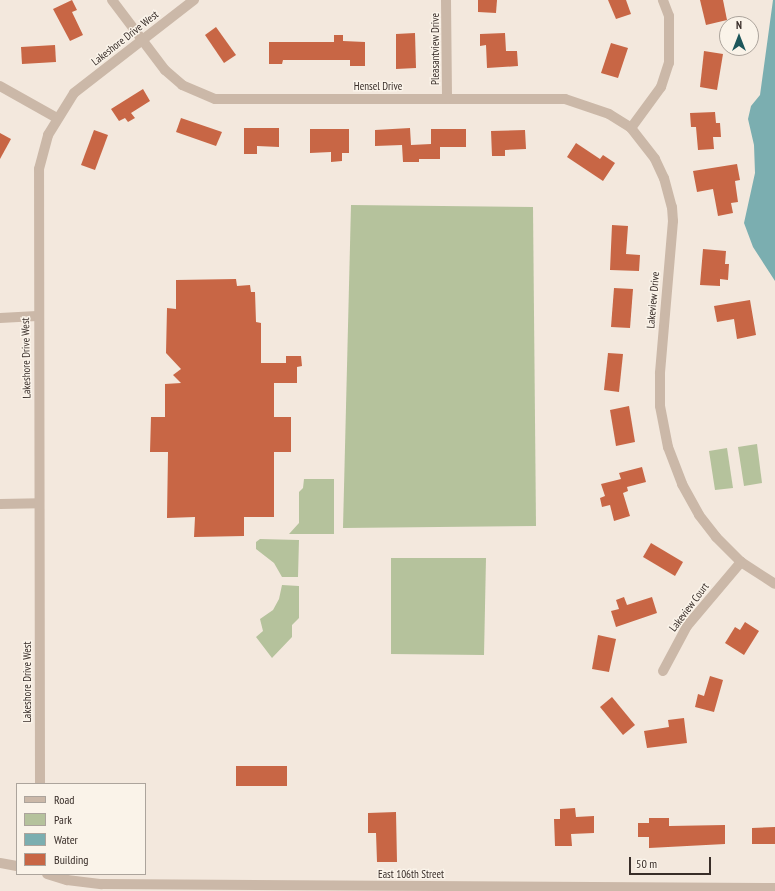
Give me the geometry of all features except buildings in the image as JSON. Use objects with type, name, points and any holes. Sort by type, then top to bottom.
[{"type":"street","name":"Hensel Drive","points":[[112,0],[165,70],[182,85],[215,99],[565,99],[609,114],[630,128]]},
{"type":"street","name":"Lakeshore Drive West","points":[[40,783],[37,316],[39,169],[48,135],[57,118],[74,93],[194,0]]},
{"type":"street","name":"Pleasantview Drive","points":[[446,0],[448,98]]},
{"type":"street","points":[[630,128],[661,87],[669,63],[669,16],[664,0]]},
{"type":"street","points":[[0,86],[57,118]]},
{"type":"street","name":"Lakeview Drive","points":[[630,128],[655,159],[664,178],[672,207],[673,221],[660,372],[660,406],[668,447],[682,484],[699,515],[741,562],[775,584]]},
{"type":"street","points":[[0,318],[37,316]]},
{"type":"street","points":[[0,504],[39,503]]},
{"type":"street","name":"Lakeview Court","points":[[663,671],[687,626],[741,562]]},
{"type":"street","points":[[0,863],[16,866]]},
{"type":"street","name":"East 106th Street","points":[[51,875],[83,883],[139,888],[775,888]]},
{"type":"green space","points":[[351,205],[533,207],[536,526],[343,528]]},
{"type":"green space","points":[[757,444],[762,483],[744,486],[738,447]]},
{"type":"green space","points":[[727,448],[733,488],[715,490],[709,451]]},
{"type":"green space","points":[[304,479],[334,479],[334,534],[289,534],[299,523],[299,492],[303,488]]},
{"type":"green space","points":[[260,539],[299,540],[298,577],[282,577],[274,563],[256,549],[256,542]]},
{"type":"green space","points":[[391,558],[486,558],[484,655],[391,654]]},
{"type":"green space","points":[[282,585],[299,586],[299,618],[292,625],[292,637],[272,658],[256,637],[263,631],[260,619],[273,610],[279,599]]},
{"type":"water","points":[[773,0],[775,0],[775,281],[753,247],[744,223],[755,173],[754,145],[748,119],[751,106],[760,95]]}]
